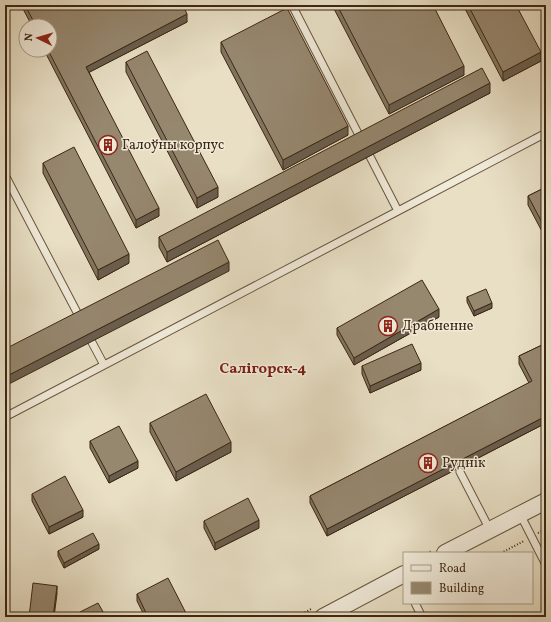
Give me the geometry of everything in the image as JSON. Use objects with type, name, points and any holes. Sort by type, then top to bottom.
[{"type":"street","points":[[447,552],[546,501]]},
{"type":"street","points":[[323,617],[402,578]]},
{"type":"lane","points":[[292,5],[398,211]]},
{"type":"lane","points":[[5,417],[546,133]]},
{"type":"lane","points":[[5,175],[104,365]]},
{"type":"lane","points":[[460,472],[490,530]]},
{"type":"lane","points":[[520,514],[546,565]]},
{"type":"lane","points":[[416,604],[422,617]]},
{"type":"building","name":"Галоўны корпус","points":[[25,5],[183,5],[187,14],[86,67],[159,208],[136,220],[52,58],[58,58],[58,18],[32,18]]},
{"type":"building","points":[[337,5],[433,5],[464,66],[389,105]]},
{"type":"building","points":[[468,5],[516,5],[541,52],[503,72]]},
{"type":"building","points":[[287,8],[348,126],[283,160],[221,42]]},
{"type":"building","points":[[147,51],[218,187],[197,198],[126,62]]},
{"type":"building","points":[[482,68],[490,83],[167,252],[159,237]]},
{"type":"building","points":[[74,147],[129,254],[98,270],[43,163]]},
{"type":"building","points":[[546,187],[546,230],[528,196]]},
{"type":"building","points":[[218,240],[229,262],[5,377],[5,349]]},
{"type":"building","name":"Драбненне","points":[[422,280],[439,309],[354,358],[337,328]]},
{"type":"building","points":[[486,289],[492,303],[474,311],[467,297]]},
{"type":"building","points":[[412,344],[421,363],[370,386],[362,366]]},
{"type":"building","name":"Руднік","points":[[542,345],[546,352],[546,416],[327,529],[310,496],[532,381],[519,356]]},
{"type":"building","points":[[206,394],[231,442],[176,472],[150,423]]},
{"type":"building","points":[[119,426],[138,461],[109,476],[90,441]]},
{"type":"building","points":[[65,476],[83,510],[49,527],[32,494]]},
{"type":"building","points":[[248,498],[259,520],[215,543],[204,521]]},
{"type":"building","points":[[93,533],[99,544],[64,563],[58,551]]},
{"type":"building","points":[[168,578],[188,617],[148,617],[137,594]]},
{"type":"building","points":[[33,583],[57,586],[53,617],[29,617]]},
{"type":"building","points":[[98,603],[106,617],[83,617],[80,612]]},
{"type":"place","name":"Галоўны корпус","points":[[108,145]]},
{"type":"place","name":"Драбненне","points":[[388,326]]},
{"type":"place","name":"Руднік","points":[[428,463]]},
{"type":"district","name":"Салігорск-4","points":[[263,369]]}]
